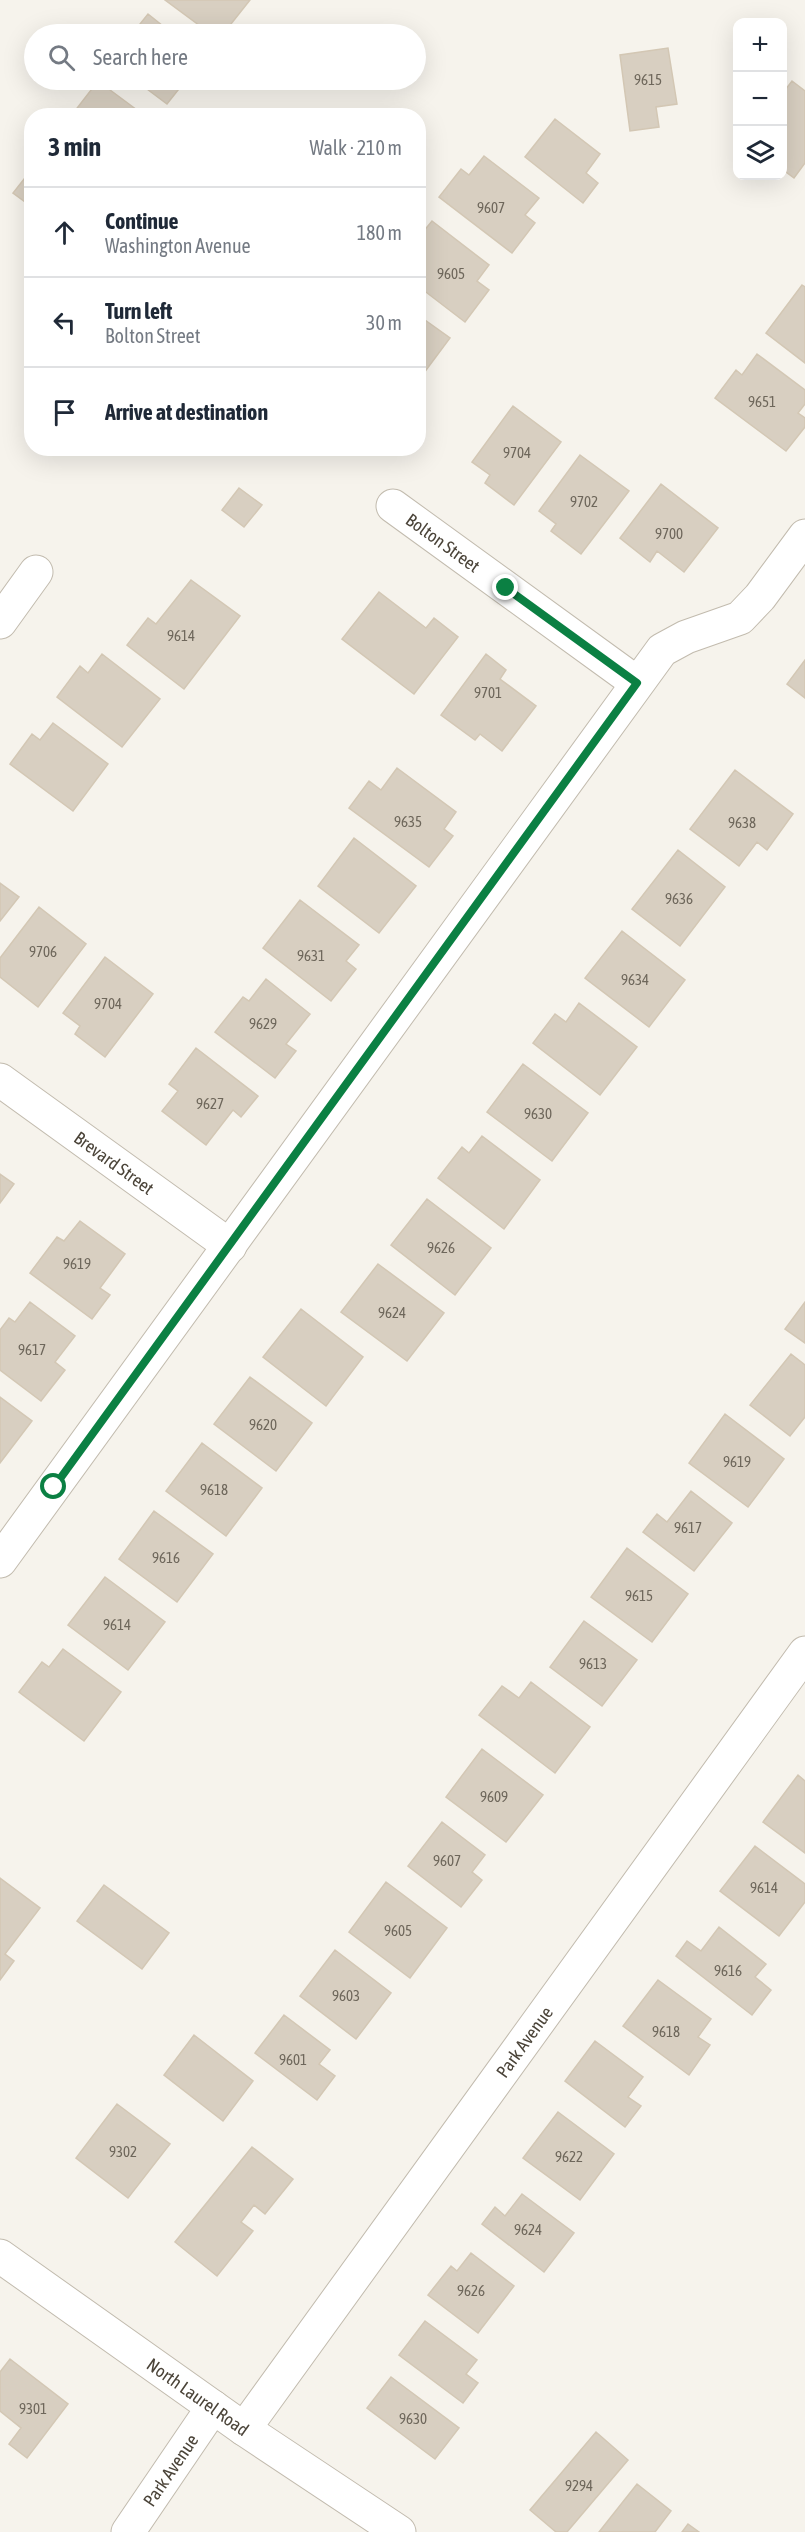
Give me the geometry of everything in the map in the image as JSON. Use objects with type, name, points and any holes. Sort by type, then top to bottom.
[{"type":"street","name":"Bolton Street","points":[[393,506],[637,683]]},
{"type":"street","points":[[0,1561],[662,650],[686,637],[740,618],[760,597],[805,537]]},
{"type":"street","points":[[0,622],[36,572]]},
{"type":"street","name":"Brevard Street","points":[[0,1080],[230,1246]]},
{"type":"street","name":"Park Avenue","points":[[244,2430],[805,1653]]},
{"type":"street","name":"North Laurel Road","points":[[0,2256],[244,2430],[399,2532]]},
{"type":"street","name":"Park Avenue","points":[[128,2532],[213,2408]]},
{"type":"building","points":[[165,0],[250,0],[231,24],[197,24]]},
{"type":"building","points":[[148,14],[160,24],[140,24]]},
{"type":"building","points":[[668,48],[677,104],[656,107],[659,127],[630,131],[620,55]]},
{"type":"building","points":[[792,81],[805,91],[805,163],[794,178],[787,173],[787,88]]},
{"type":"building","points":[[91,90],[110,90],[134,108],[77,108]]},
{"type":"building","points":[[148,90],[178,90],[167,104]]},
{"type":"building","points":[[555,119],[600,154],[586,173],[598,183],[583,203],[525,157]]},
{"type":"building","points":[[484,156],[539,198],[525,215],[535,223],[512,253],[439,197],[461,169],[469,175]]},
{"type":"building","points":[[24,179],[24,201],[13,193]]},
{"type":"building","points":[[432,221],[489,265],[477,281],[489,290],[465,322],[426,292],[426,228]]},
{"type":"building","points":[[802,285],[805,287],[805,363],[766,333]]},
{"type":"building","points":[[426,321],[450,338],[426,370]]},
{"type":"building","points":[[757,354],[805,390],[805,404],[798,413],[805,418],[805,427],[786,451],[715,398],[736,370],[742,375]]},
{"type":"building","points":[[513,406],[561,442],[514,505],[485,483],[490,475],[472,462]]},
{"type":"building","points":[[580,455],[629,491],[581,554],[551,531],[556,524],[539,511]]},
{"type":"building","points":[[661,484],[718,528],[684,572],[657,551],[650,562],[620,538]]},
{"type":"building","points":[[239,488],[262,505],[244,527],[222,510]]},
{"type":"building","points":[[191,580],[240,616],[184,689],[127,645],[148,618],[156,624]]},
{"type":"building","points":[[379,592],[426,628],[434,618],[458,637],[414,694],[342,639]]},
{"type":"building","points":[[102,654],[160,699],[122,747],[57,697],[80,666],[88,673]]},
{"type":"building","points":[[486,654],[506,670],[500,679],[536,706],[502,751],[480,734],[475,740],[441,715]]},
{"type":"building","points":[[805,660],[805,698],[787,684]]},
{"type":"building","points":[[53,723],[108,764],[73,811],[10,764],[32,734],[40,740]]},
{"type":"building","points":[[397,768],[456,812],[444,829],[453,836],[429,867],[349,808],[369,781],[381,790]]},
{"type":"building","points":[[735,770],[793,814],[767,850],[757,842],[739,866],[690,829]]},
{"type":"building","points":[[354,838],[416,886],[379,933],[318,886]]},
{"type":"building","points":[[678,850],[725,887],[680,946],[632,909]]},
{"type":"building","points":[[0,883],[19,897],[0,921]]},
{"type":"building","points":[[300,900],[359,945],[346,961],[356,969],[331,1001],[263,948]]},
{"type":"building","points":[[39,907],[86,944],[38,1007],[0,977],[0,958]]},
{"type":"building","points":[[622,931],[685,980],[649,1027],[585,978]]},
{"type":"building","points":[[105,957],[153,994],[105,1057],[75,1034],[80,1026],[63,1013]]},
{"type":"building","points":[[266,979],[310,1014],[286,1044],[296,1051],[275,1078],[215,1032],[243,997],[249,1001]]},
{"type":"building","points":[[579,1003],[637,1047],[600,1095],[533,1043],[555,1014],[566,1022]]},
{"type":"building","points":[[196,1048],[258,1096],[241,1117],[233,1110],[206,1145],[162,1111],[178,1091],[169,1084]]},
{"type":"building","points":[[523,1064],[588,1113],[552,1161],[487,1112]]},
{"type":"building","points":[[482,1136],[540,1180],[504,1229],[438,1178],[462,1147],[469,1153]]},
{"type":"building","points":[[0,1174],[14,1184],[0,1203]]},
{"type":"building","points":[[427,1199],[491,1248],[455,1295],[391,1245]]},
{"type":"building","points":[[80,1221],[125,1254],[100,1288],[110,1295],[92,1319],[30,1273],[57,1237],[64,1241]]},
{"type":"building","points":[[378,1264],[444,1313],[407,1361],[341,1312]]},
{"type":"building","points":[[30,1302],[75,1336],[55,1362],[65,1370],[41,1401],[0,1370],[0,1330],[9,1318],[15,1322]]},
{"type":"building","points":[[805,1302],[805,1343],[785,1329]]},
{"type":"building","points":[[301,1309],[363,1357],[326,1406],[263,1357]]},
{"type":"building","points":[[791,1354],[805,1365],[805,1417],[790,1436],[750,1405]]},
{"type":"building","points":[[250,1377],[312,1423],[276,1471],[214,1424]]},
{"type":"building","points":[[0,1397],[32,1421],[0,1463]]},
{"type":"building","points":[[725,1414],[784,1459],[748,1507],[689,1463]]},
{"type":"building","points":[[202,1443],[262,1488],[226,1536],[166,1491]]},
{"type":"building","points":[[691,1491],[732,1523],[694,1571],[643,1532],[657,1514],[667,1522]]},
{"type":"building","points":[[154,1511],[213,1554],[177,1602],[119,1559]]},
{"type":"building","points":[[627,1548],[688,1594],[652,1642],[591,1597]]},
{"type":"building","points":[[105,1577],[165,1622],[128,1670],[68,1625]]},
{"type":"building","points":[[584,1621],[637,1660],[602,1706],[550,1667]]},
{"type":"building","points":[[63,1649],[121,1692],[84,1741],[19,1692],[42,1662],[49,1667]]},
{"type":"building","points":[[531,1682],[590,1727],[555,1773],[479,1715],[502,1686],[519,1698]]},
{"type":"building","points":[[482,1749],[543,1795],[506,1842],[446,1797]]},
{"type":"building","points":[[798,1775],[805,1781],[805,1853],[763,1822]]},
{"type":"building","points":[[442,1822],[485,1855],[472,1872],[482,1880],[461,1907],[408,1866]]},
{"type":"building","points":[[755,1846],[805,1884],[805,1902],[779,1936],[720,1891]]},
{"type":"building","points":[[0,1878],[40,1908],[5,1954],[14,1961],[0,1980]]},
{"type":"building","points":[[386,1882],[447,1928],[410,1978],[349,1932]]},
{"type":"building","points":[[104,1885],[169,1933],[142,1969],[77,1921]]},
{"type":"building","points":[[719,1927],[766,1964],[755,1977],[771,1990],[752,2015],[676,1956],[687,1941],[701,1951]]},
{"type":"building","points":[[335,1950],[391,1993],[356,2039],[300,1996]]},
{"type":"building","points":[[658,1980],[711,2019],[698,2037],[710,2045],[689,2075],[623,2026]]},
{"type":"building","points":[[284,2015],[330,2050],[319,2064],[335,2076],[317,2100],[255,2053]]},
{"type":"building","points":[[194,2035],[253,2081],[223,2121],[164,2075]]},
{"type":"building","points":[[595,2041],[643,2077],[628,2097],[641,2106],[625,2127],[565,2081]]},
{"type":"building","points":[[117,2104],[170,2144],[128,2198],[76,2158]]},
{"type":"building","points":[[558,2112],[614,2154],[580,2200],[523,2158]]},
{"type":"building","points":[[252,2147],[293,2179],[265,2214],[254,2205],[241,2222],[253,2231],[217,2276],[175,2242]]},
{"type":"building","points":[[522,2194],[574,2233],[544,2272],[482,2224],[495,2207],[505,2216]]},
{"type":"building","points":[[471,2253],[514,2286],[478,2333],[428,2295],[451,2266],[457,2271]]},
{"type":"building","points":[[425,2321],[477,2360],[466,2374],[478,2383],[463,2403],[399,2355]]},
{"type":"building","points":[[10,2359],[68,2404],[27,2458],[9,2444],[21,2428],[0,2411],[0,2372]]},
{"type":"building","points":[[391,2377],[459,2428],[435,2459],[367,2408]]},
{"type":"building","points":[[596,2432],[628,2460],[567,2532],[556,2532],[530,2510]]},
{"type":"building","points":[[637,2484],[671,2511],[655,2532],[599,2532]]},
{"type":"building","points":[[688,2524],[699,2532],[682,2532]]},
{"type":"route","points":[[54,1487],[637,683],[506,588]]}]
